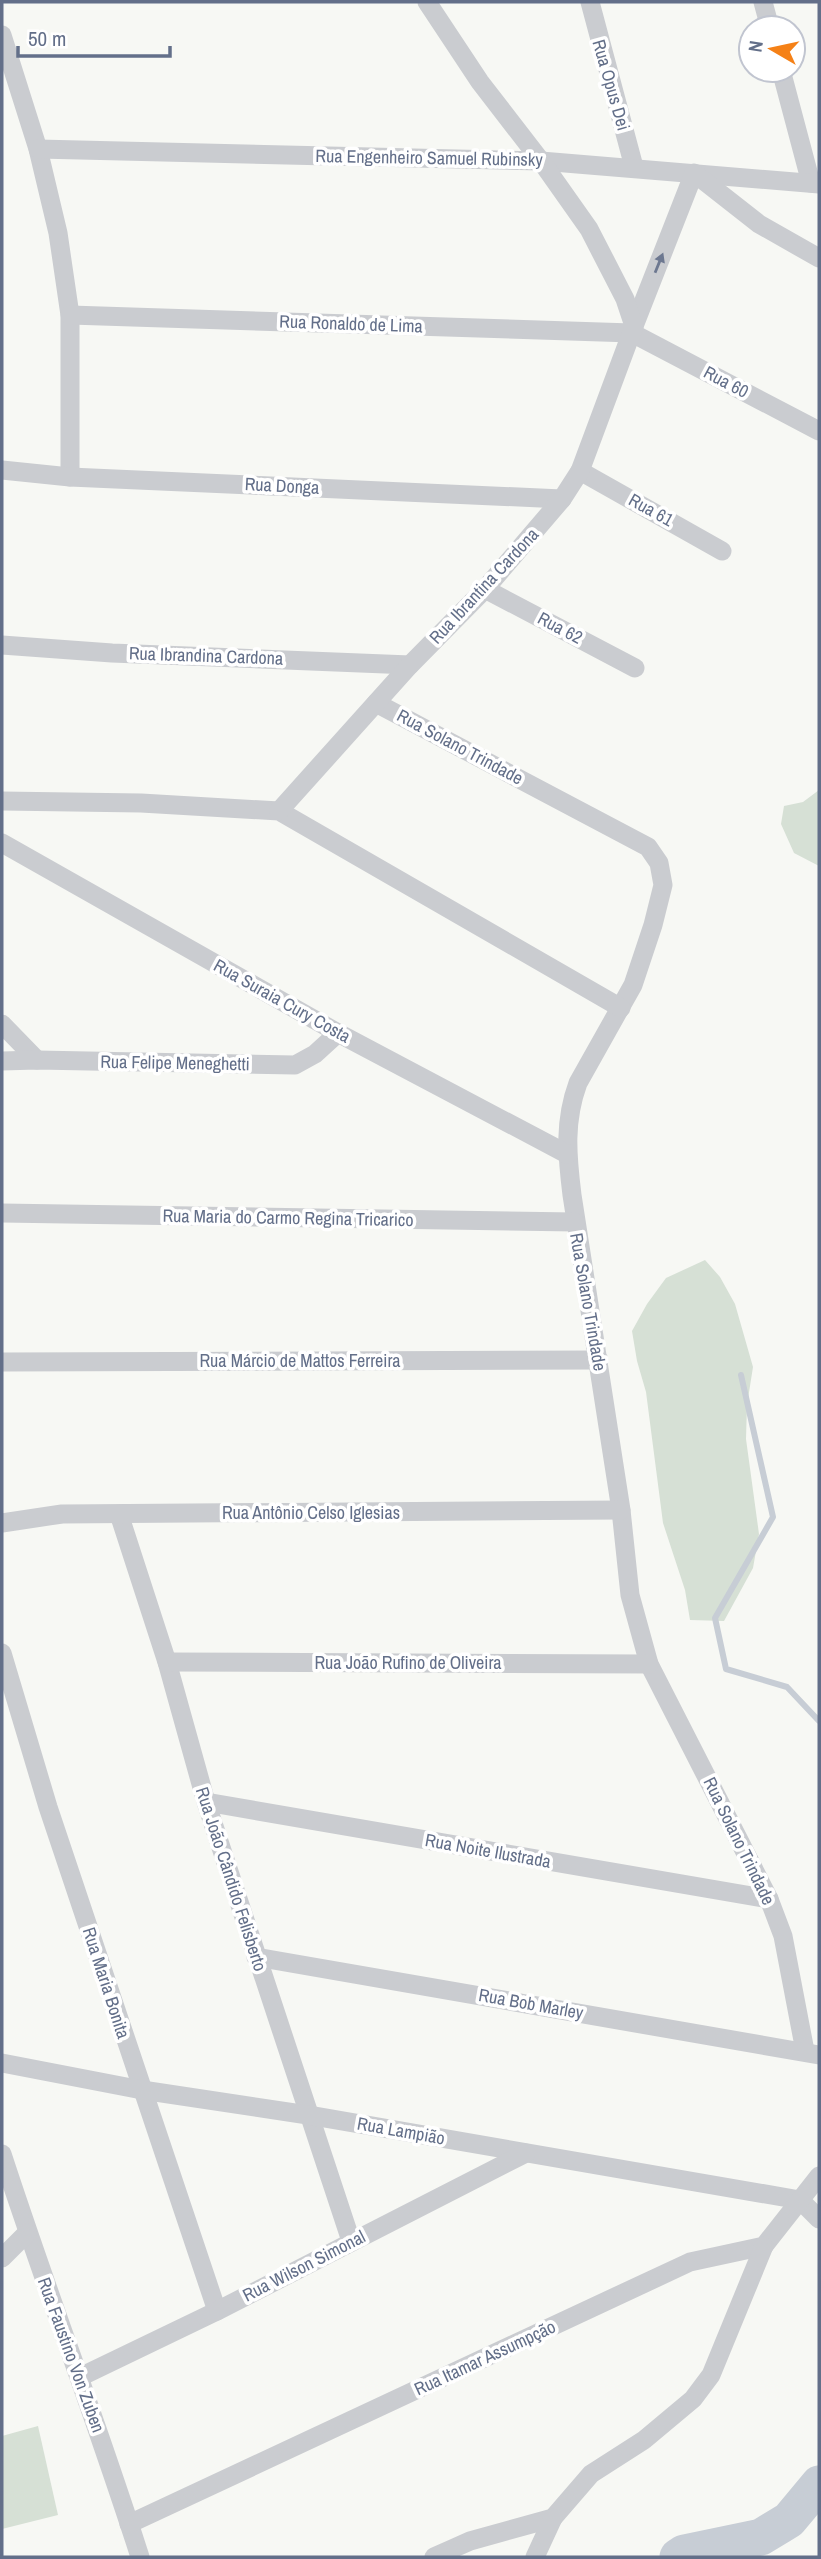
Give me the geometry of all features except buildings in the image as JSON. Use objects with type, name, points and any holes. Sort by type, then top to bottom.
[{"type":"street","points":[[427,2],[480,82],[541,160],[589,229],[625,299],[633,329]]},
{"type":"street","name":"Rua Opus Dei","points":[[590,2],[634,167]]},
{"type":"street","points":[[2,36],[38,149],[58,233],[70,315],[70,477]]},
{"type":"street","points":[[785,84],[815,184]]},
{"type":"street","name":"Rua Engenheiro Samuel Rubinsky","points":[[38,149],[541,160],[815,184]]},
{"type":"street","points":[[694,173],[760,225],[819,258]]},
{"type":"street","name":"Rua Ibrantina Cardona","points":[[279,811],[410,665],[485,589],[562,499],[580,471],[694,173]]},
{"type":"street","name":"Rua Ronaldo de Lima","points":[[70,315],[633,329]]},
{"type":"street","name":"Rua 60","points":[[633,329],[819,431]]},
{"type":"street","name":"Rua Donga","points":[[2,470],[70,477],[562,499]]},
{"type":"street","name":"Rua 61","points":[[580,471],[722,551]]},
{"type":"street","name":"Rua 62","points":[[485,589],[635,668]]},
{"type":"street","name":"Rua Ibrandina Cardona","points":[[2,645],[112,653],[410,665]]},
{"type":"street","name":"Rua Solano Trindade","points":[[376,702],[648,847],[655,854],[662,875],[663,886],[633,985],[578,1083],[572,1100],[567,1125],[566,1154],[621,1510],[630,1595],[649,1664],[769,1899],[783,1936],[812,2053]]},
{"type":"street","points":[[2,801],[141,803],[279,811],[621,1007]]},
{"type":"street","name":"Rua Suraia Cury Costa","points":[[2,843],[338,1033],[566,1154]]},
{"type":"street","points":[[2,1024],[37,1060]]},
{"type":"street","name":"Rua Felipe Meneghetti","points":[[2,1061],[295,1065],[315,1054],[338,1033]]},
{"type":"street","name":"Rua Maria do Carmo Regina Tricarico","points":[[2,1213],[575,1222]]},
{"type":"street","name":"Rua Márcio de Mattos Ferreira","points":[[2,1362],[599,1360]]},
{"type":"street","name":"Rua Antônio Celso Iglesias","points":[[2,1522],[62,1514],[621,1510]]},
{"type":"street","name":"Rua João Cândido Felisberto","points":[[119,1514],[167,1662],[206,1802],[351,2241]]},
{"type":"street","name":"Rua Maria Bonita","points":[[2,1653],[48,1807],[217,2311]]},
{"type":"street","name":"Rua João Rufino de Oliveira","points":[[167,1662],[649,1664]]},
{"type":"street","name":"Rua Noite Ilustrada","points":[[206,1802],[769,1899]]},
{"type":"street","name":"Rua Bob Marley","points":[[256,1957],[812,2053]]},
{"type":"street","name":"Rua Lampião","points":[[2,2063],[142,2090],[308,2115],[800,2200]]},
{"type":"street","name":"Rua Wilson Simonal","points":[[80,2377],[217,2311],[526,2153]]},
{"type":"street","name":"Rua Faustino Von Zuben","points":[[2,2154],[140,2557]]},
{"type":"street","points":[[535,2557],[552,2518],[591,2474],[643,2440],[693,2399],[711,2375],[764,2246],[819,2176]]},
{"type":"street","points":[[800,2200],[819,2219]]},
{"type":"street","points":[[2,2258],[27,2233]]},
{"type":"street","name":"Rua Itamar Assumpção","points":[[129,2524],[690,2262],[764,2246]]},
{"type":"street","points":[[434,2557],[470,2541],[552,2518]]},
{"type":"shaded area","points":[[819,790],[819,866],[794,853],[781,824],[784,806],[803,802]]},
{"type":"shaded area","points":[[705,1260],[720,1277],[735,1304],[753,1367],[747,1405],[746,1439],[759,1534],[753,1568],[724,1621],[690,1620],[685,1590],[663,1523],[646,1392],[632,1331],[666,1278]]},
{"type":"shaded area","points":[[38,2426],[58,2515],[2,2529],[2,2436]]},
{"type":"waterway","points":[[741,1375],[773,1517],[715,1618],[726,1669],[787,1687],[819,1721]]},
{"type":"waterway","points":[[678,2557],[684,2553],[761,2537],[789,2520],[819,2484]]}]
